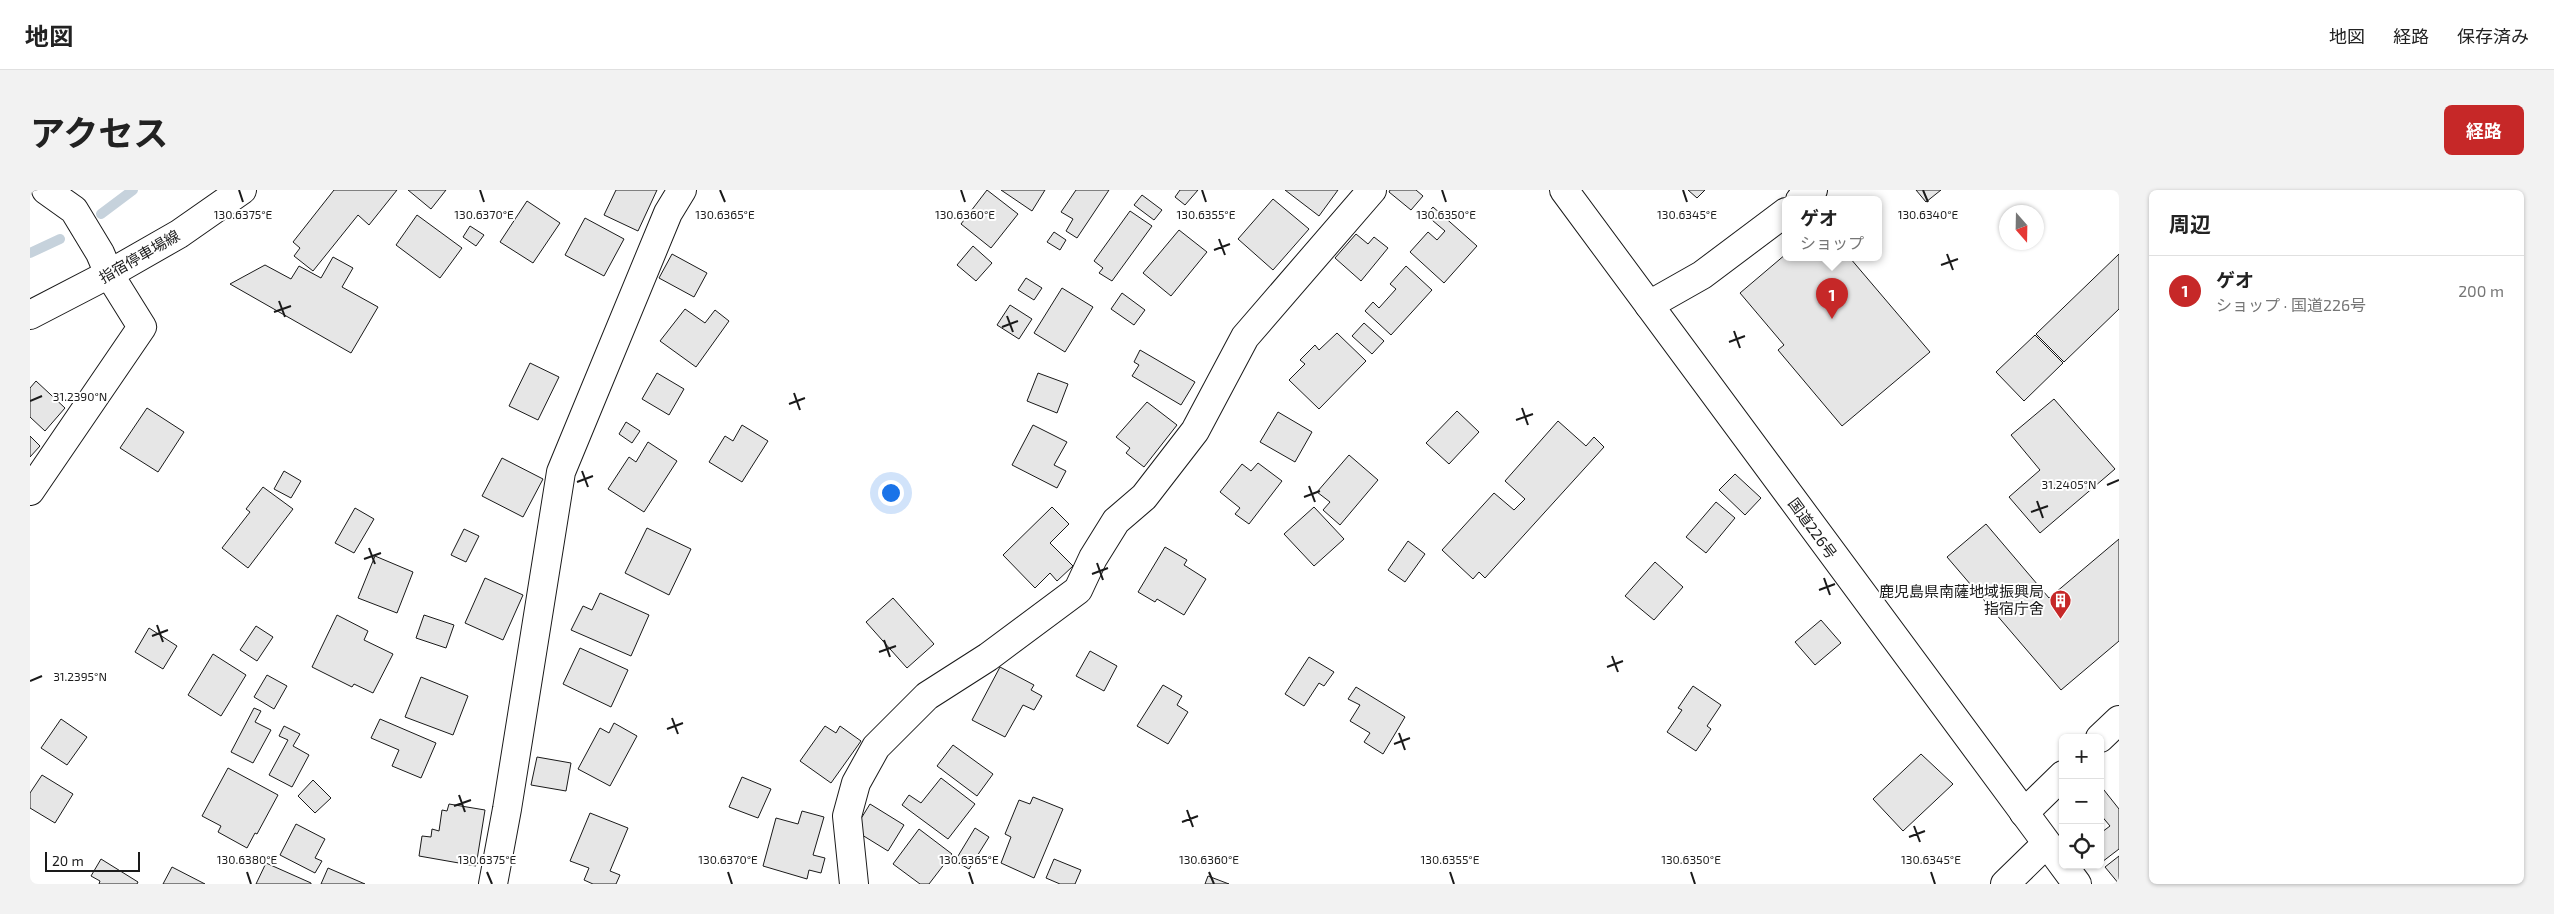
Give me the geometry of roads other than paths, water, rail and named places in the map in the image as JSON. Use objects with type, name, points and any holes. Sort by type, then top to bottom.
[{"type":"main road","points":[[30,491],[142,327],[109,274],[100,253],[74,210],[46,190]]},
{"type":"main road","name":"指宿停車場線","points":[[30,314],[109,274],[179,234],[242,190]]},
{"type":"main road","points":[[493,884],[507,809],[561,472],[668,213],[682,190]]},
{"type":"main road","points":[[854,884],[847,816],[856,783],[876,747],[928,696],[988,657],[1078,590],[1093,558],[1116,521],[1144,497],[1195,431],[1245,337],[1372,190]]},
{"type":"main road","name":"国道226号","points":[[1564,190],[2077,884]]},
{"type":"main road","points":[[1649,305],[1702,275],[1782,215]]},
{"type":"main road","points":[[2104,734],[2119,720]]},
{"type":"main road","points":[[2024,813],[2059,779]]},
{"type":"main road","points":[[2006,884],[2046,844]]},
{"type":"waterway","points":[[101,214],[133,190]]},
{"type":"waterway","points":[[30,253],[60,239]]},
{"type":"place","name":"ゲオ","points":[[1832,319]]},
{"type":"place","name":"鹿児島県南薩地域振興局 指宿庁舍","points":[[2060,619]]}]
